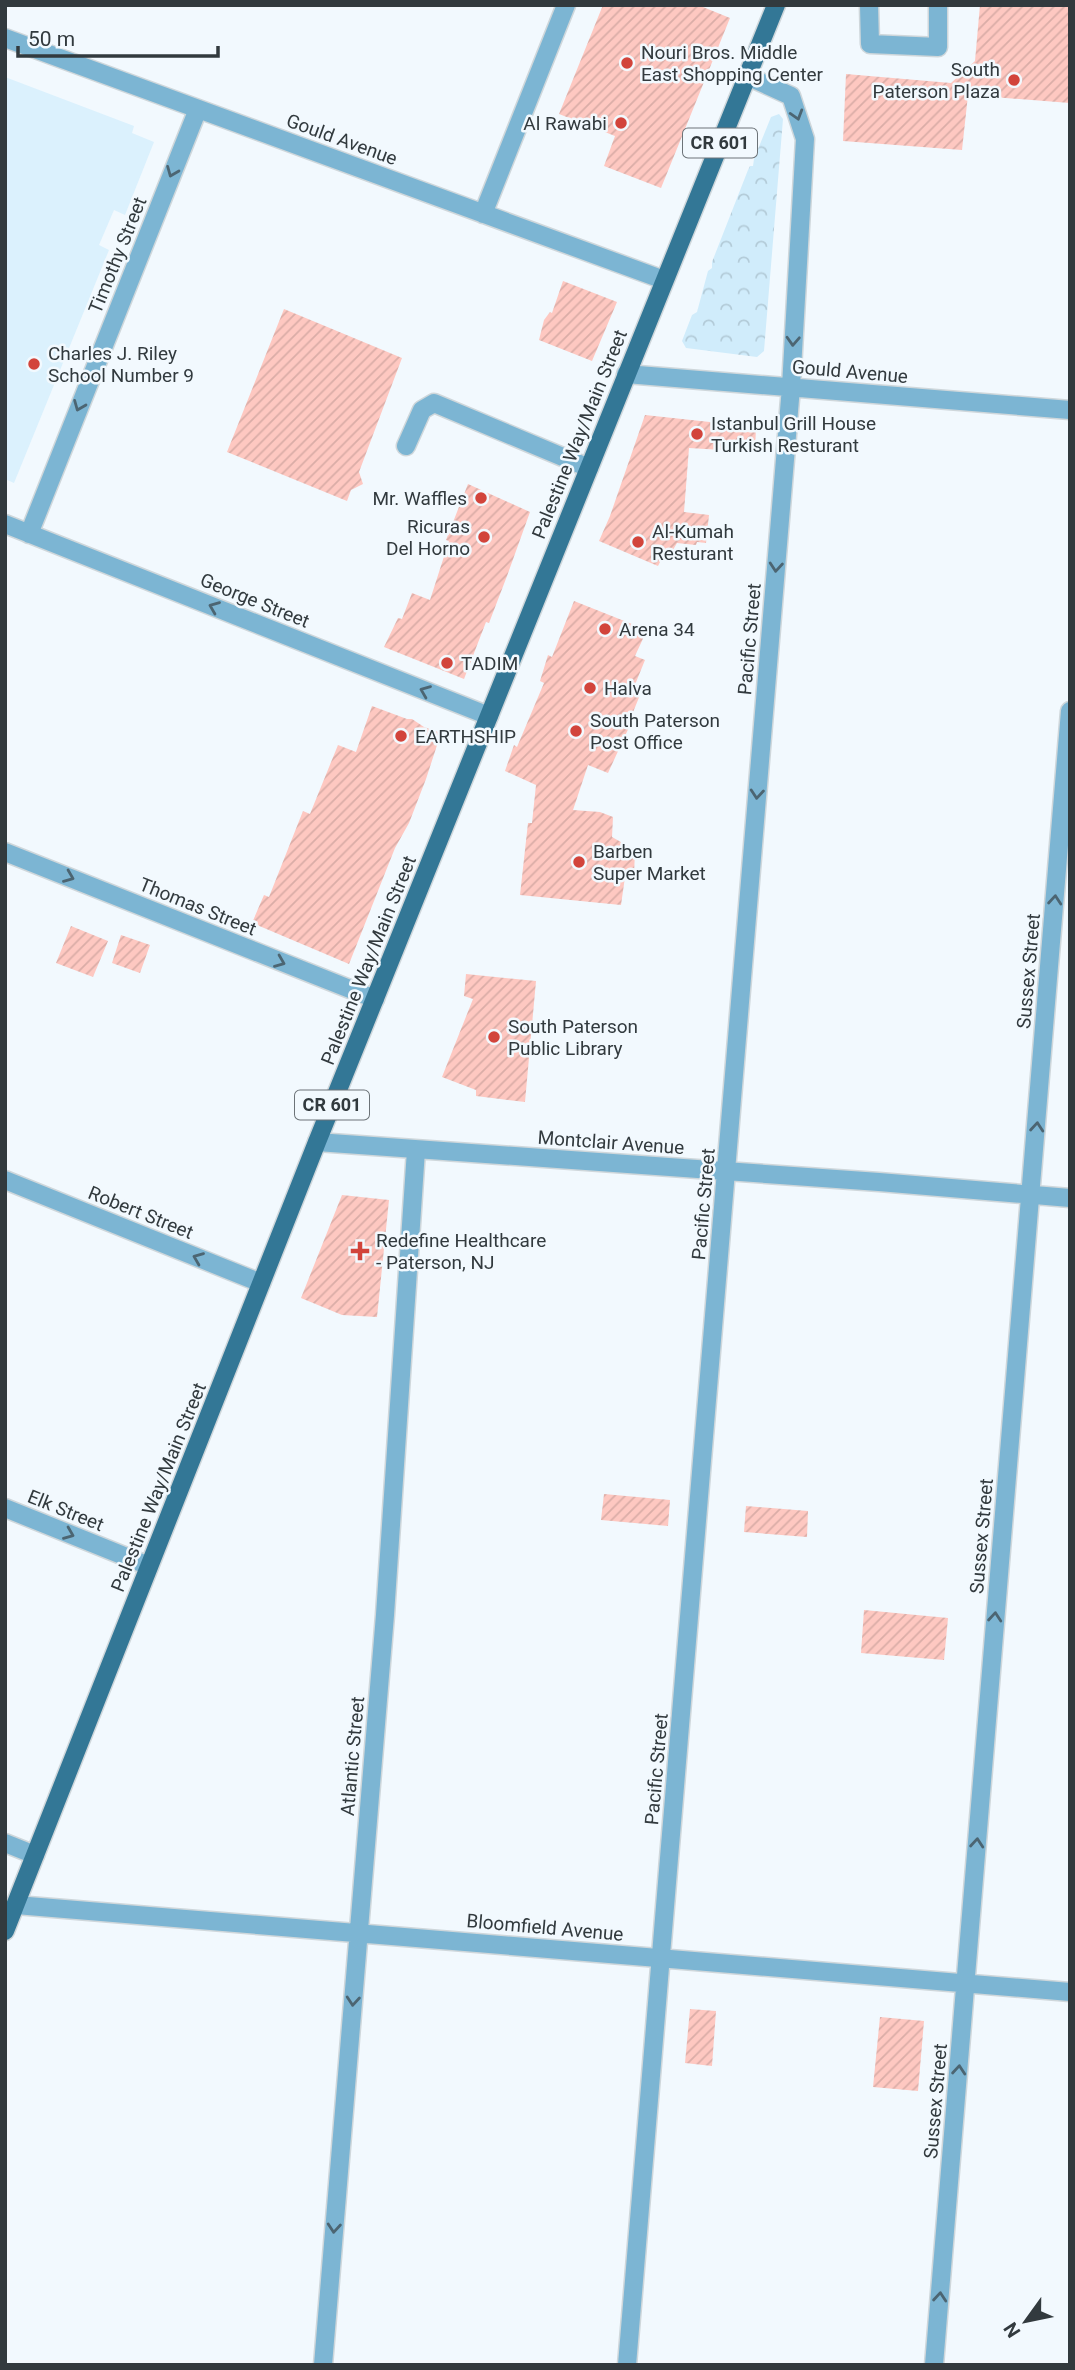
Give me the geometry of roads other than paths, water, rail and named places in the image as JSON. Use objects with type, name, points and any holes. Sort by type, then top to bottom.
[{"type":"main road","name":"CR 601","points":[[664,280],[776,5]]},
{"type":"main road","name":"Palestine Way/Main Street","points":[[5,1931],[317,1142],[664,280]]},
{"type":"street","points":[[483,214],[566,5]]},
{"type":"street","points":[[869,5],[870,44],[938,47],[937,5]]},
{"type":"street","name":"Gould Avenue","points":[[5,38],[664,280]]},
{"type":"street","name":"Pacific Street","points":[[627,2365],[791,387],[805,139],[792,96],[747,76]]},
{"type":"street","name":"Timothy Street","points":[[29,534],[198,109]]},
{"type":"street","name":"Gould Avenue","points":[[626,374],[1070,410]]},
{"type":"street","points":[[405,446],[422,410],[434,402],[589,468]]},
{"type":"street","name":"George Street","points":[[5,524],[488,716]]},
{"type":"street","name":"Sussex Street","points":[[934,2365],[1070,711]]},
{"type":"street","name":"Thomas Street","points":[[5,852],[375,999]]},
{"type":"street","name":"Montclair Avenue","points":[[317,1142],[1070,1198]]},
{"type":"street","name":"Atlantic Street","points":[[323,2365],[385,1615],[416,1150]]},
{"type":"street","name":"Robert Street","points":[[5,1180],[261,1283]]},
{"type":"street","name":"Elk Street","points":[[5,1508],[149,1566]]},
{"type":"street","points":[[5,1843],[35,1854]]},
{"type":"street","name":"Bloomfield Avenue","points":[[16,1905],[1070,1992]]},
{"type":"place","name":"Nouri Bros. Middle East Shopping Center","points":[[627,63]]},
{"type":"place","name":"South Paterson Plaza","points":[[1014,80]]},
{"type":"place","name":"Al Rawabi","points":[[621,123]]},
{"type":"place","name":"Charles J. Riley School Number 9","points":[[34,364]]},
{"type":"place","name":"Istanbul Grill House Turkish Resturant","points":[[697,434]]},
{"type":"place","name":"Mr. Waffles","points":[[481,498]]},
{"type":"place","name":"Ricuras Del Horno","points":[[484,537]]},
{"type":"place","name":"Al-Kumah Resturant","points":[[638,542]]},
{"type":"place","name":"Arena 34","points":[[605,629]]},
{"type":"place","name":"TADIM","points":[[447,663]]},
{"type":"place","name":"Halva","points":[[590,688]]},
{"type":"place","name":"South Paterson Post Office","points":[[576,731]]},
{"type":"place","name":"EARTHSHIP","points":[[401,736]]},
{"type":"place","name":"Barben Super Market","points":[[579,862]]},
{"type":"place","name":"South Paterson Public Library","points":[[494,1037]]},
{"type":"place","name":"Redefine Healthcare - Paterson, NJ","points":[[360,1251]]}]
